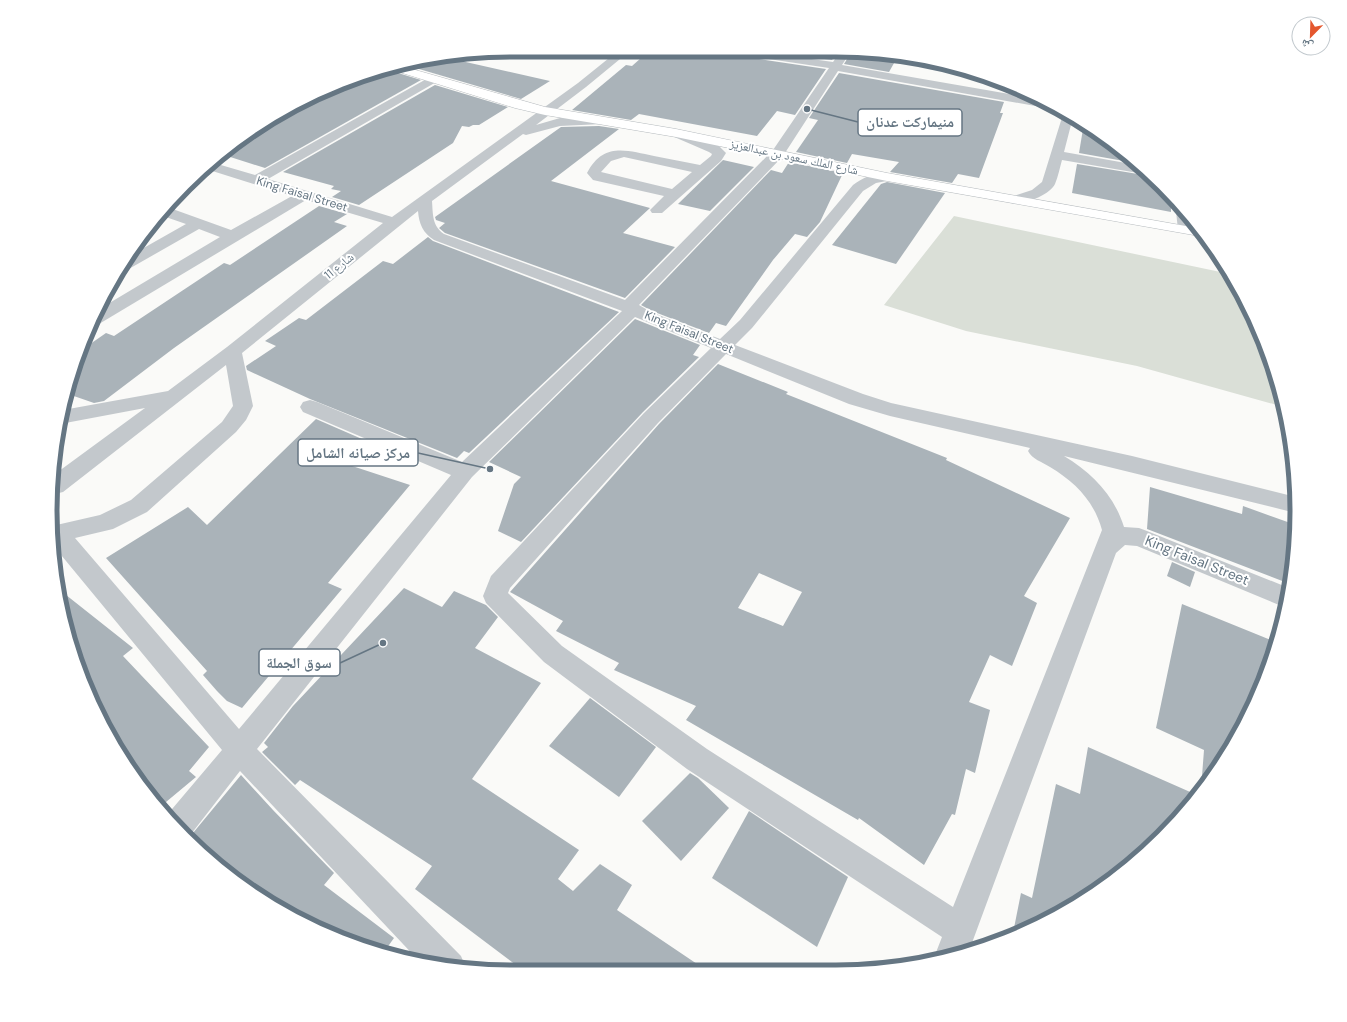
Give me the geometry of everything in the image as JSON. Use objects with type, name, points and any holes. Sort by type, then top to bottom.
[{"type":"main road","points":[[422,66],[500,87]]},
{"type":"main road","name":"شارع الملك سعود بن عبدالعزيز","points":[[404,70],[519,105],[549,104],[598,122],[676,133],[778,153],[887,177],[1193,231]]},
{"type":"street","name":"شارع 11","points":[[58,484],[233,351],[394,222],[507,139],[549,104],[616,57]]},
{"type":"street","points":[[799,57],[848,70],[1031,101]]},
{"type":"street","points":[[181,822],[465,472],[631,308],[778,153],[841,57]]},
{"type":"street","points":[[256,180],[434,78]]},
{"type":"street","points":[[1016,200],[1037,193],[1048,184],[1058,156],[1067,120]]},
{"type":"street","points":[[507,139],[536,127],[554,123],[598,122]]},
{"type":"street","points":[[657,210],[703,170],[716,158],[719,153],[714,149],[676,133]]},
{"type":"street","points":[[675,194],[598,177],[594,173],[596,169],[610,156],[616,153],[624,153],[703,170]]},
{"type":"street","points":[[1058,156],[1133,168]]},
{"type":"street","name":"King Faisal Street","points":[[215,168],[394,222]]},
{"type":"street","points":[[887,177],[872,179],[858,188],[756,312],[724,347],[651,418],[509,572],[499,583],[495,596],[553,654],[697,759],[956,943],[1113,530],[1111,516],[1100,499],[1088,485],[1059,461],[1011,439],[983,430]]},
{"type":"street","points":[[102,315],[232,236],[304,195]]},
{"type":"street","name":"King Faisal Street","points":[[425,199],[427,228],[431,233],[439,237],[631,308],[645,316],[856,400],[983,430]]},
{"type":"street","points":[[169,213],[232,236]]},
{"type":"street","points":[[1185,221],[1186,230]]},
{"type":"street","points":[[133,260],[197,224]]},
{"type":"street","points":[[58,533],[105,523],[139,506],[228,427],[239,415],[243,406],[233,351]]},
{"type":"street","points":[[67,416],[173,396]]},
{"type":"street","points":[[310,407],[465,472]]},
{"type":"street","points":[[983,430],[1290,504]]},
{"type":"street","name":"King Faisal Street","points":[[1107,547],[1118,537],[1127,535],[1139,537],[1282,595]]},
{"type":"street","points":[[58,539],[239,750],[440,959]]},
{"type":"shaded area","points":[[954,216],[1221,272],[1243,310],[1255,337],[1266,365],[1278,405],[1137,366],[966,331],[884,305]]},
{"type":"building","points":[[642,57],[746,57],[826,69],[795,115],[777,111],[757,136],[639,114],[631,120],[572,110],[626,65],[632,66]]},
{"type":"building","points":[[809,57],[834,57],[832,60]]},
{"type":"building","points":[[848,57],[895,61],[889,72],[844,64]]},
{"type":"building","points":[[458,60],[550,81],[521,99],[414,68]]},
{"type":"building","points":[[394,72],[421,80],[265,168],[228,156],[284,118],[337,92]]},
{"type":"building","points":[[839,73],[1004,102],[1000,113],[1003,113],[979,178],[958,174],[952,183],[890,172],[899,162],[852,154],[847,163],[796,152],[818,120],[809,118]]},
{"type":"building","points":[[435,85],[508,107],[479,125],[469,127],[462,126],[453,143],[359,205],[332,197],[341,191],[331,189],[334,186],[283,172]]},
{"type":"building","points":[[599,126],[619,129],[551,181],[650,208],[623,233],[675,247],[625,298],[445,233],[439,228],[445,223],[436,220],[435,217],[561,127]]},
{"type":"building","points":[[1083,131],[1124,161],[1079,153]]},
{"type":"building","points":[[723,160],[754,167],[710,211],[678,204]]},
{"type":"building","points":[[789,162],[843,173],[820,222],[807,237],[795,234],[773,260],[726,326],[716,323],[709,333],[652,311],[641,305],[771,170],[782,173]]},
{"type":"building","points":[[1077,164],[1140,174],[1171,205],[1171,212],[1072,193]]},
{"type":"building","points":[[887,182],[945,193],[896,264],[832,245],[881,184]]},
{"type":"building","points":[[319,206],[347,214],[334,222],[347,226],[174,348],[104,401],[94,403],[72,395],[89,345],[106,333],[114,336],[224,263],[230,265]]},
{"type":"building","points":[[428,237],[433,241],[619,312],[469,453],[464,451],[457,458],[310,399],[247,370],[246,366],[276,346],[265,341],[299,318],[306,320],[383,261],[393,264]]},
{"type":"building","points":[[635,319],[700,345],[693,355],[699,357],[643,412],[521,542],[498,531],[514,484],[521,477],[489,462]]},
{"type":"building","points":[[718,364],[788,392],[786,394],[947,458],[946,460],[1070,518],[1024,596],[1037,603],[1012,666],[990,655],[969,702],[990,710],[975,773],[966,769],[955,815],[952,814],[924,865],[859,818],[858,820],[686,720],[696,706],[614,670],[619,663],[556,631],[563,621],[510,592],[659,424]],"holes":[[[759,573],[802,592],[783,626],[738,608]]]},
{"type":"building","points":[[316,419],[362,439],[340,462],[410,485],[328,583],[342,589],[242,708],[227,701],[217,691],[203,675],[207,671],[106,558],[188,507],[207,525]]},
{"type":"building","points":[[1150,487],[1242,514],[1243,506],[1290,523],[1284,582],[1147,529]]},
{"type":"building","points":[[1172,562],[1195,572],[1190,587],[1167,576]]},
{"type":"building","points":[[404,588],[442,607],[454,591],[486,605],[498,617],[475,648],[541,683],[472,779],[579,850],[558,879],[573,891],[600,864],[632,885],[617,910],[699,965],[516,965],[415,889],[432,866],[300,780],[295,785],[262,752],[268,747],[264,743],[293,706]]},
{"type":"building","points":[[65,594],[133,648],[123,656],[209,747],[189,771],[196,777],[164,803],[151,787],[118,738],[104,712],[81,657],[72,629]]},
{"type":"building","points":[[1182,604],[1271,640],[1255,685],[1243,712],[1229,738],[1202,779],[1204,750],[1156,728]]},
{"type":"building","points":[[590,698],[656,747],[619,797],[549,746]]},
{"type":"building","points":[[1088,747],[1191,793],[1157,832],[1112,871],[1063,904],[1014,928],[1021,893],[1032,898],[1056,784],[1080,794]]},
{"type":"building","points":[[690,773],[698,778],[729,808],[681,861],[642,821]]},
{"type":"building","points":[[241,775],[334,873],[324,885],[394,938],[387,948],[365,941],[310,918],[284,904],[235,871],[192,834]]},
{"type":"building","points":[[749,811],[848,877],[817,947],[712,878]]},
{"type":"place","name":"منيماركت عدنان","points":[[807,109]]},
{"type":"place","name":"مركز صيانه الشامل","points":[[490,469]]},
{"type":"place","name":"سوق الجملة","points":[[383,643]]}]
